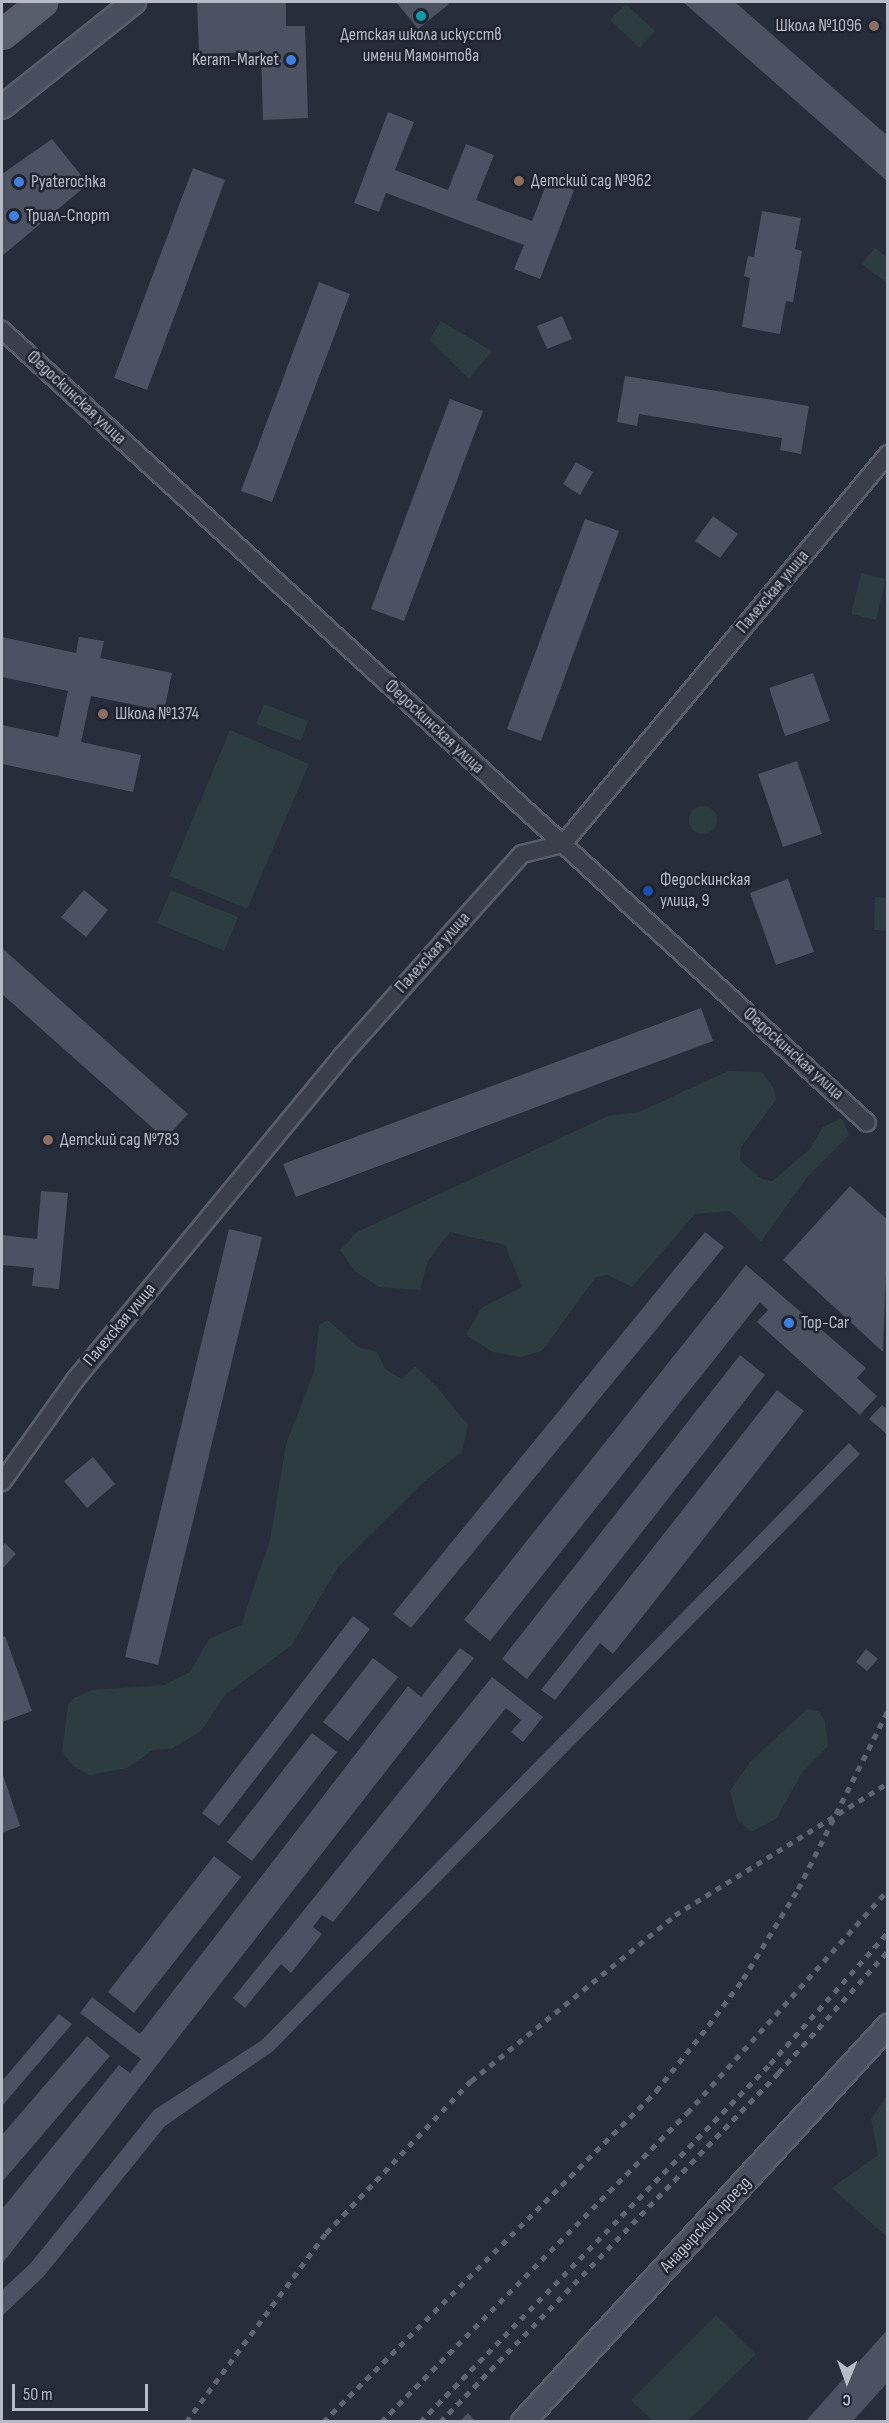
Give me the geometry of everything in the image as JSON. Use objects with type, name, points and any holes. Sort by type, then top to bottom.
[{"type":"main road","points":[[2,35],[43,2]]},
{"type":"street","points":[[2,107],[134,2]]},
{"type":"street","name":"Федоскинская улица","points":[[2,330],[867,1123]]},
{"type":"street","name":"Палехская улица","points":[[2,1482],[75,1380],[341,1058],[522,854],[563,844],[888,454]]},
{"type":"street","name":"Анадырский проезд","points":[[523,2421],[888,2026]]},
{"type":"shaded area","points":[[626,4],[655,31],[640,48],[610,20]]},
{"type":"shaded area","points":[[875,248],[887,257],[887,283],[862,264]]},
{"type":"shaded area","points":[[441,321],[492,351],[469,379],[429,340]]},
{"type":"shaded area","points":[[861,573],[886,579],[876,620],[851,614]]},
{"type":"shaded area","points":[[264,704],[308,721],[301,741],[256,724]]},
{"type":"shaded area","points":[[230,730],[309,764],[247,909],[169,876]]},
{"type":"shaded area","points":[[703,806],[713,810],[717,820],[713,830],[703,834],[693,830],[689,820],[693,810]]},
{"type":"shaded area","points":[[171,890],[238,917],[224,951],[157,923]]},
{"type":"shaded area","points":[[875,897],[887,898],[887,931],[874,930]]},
{"type":"shaded area","points":[[728,1071],[762,1072],[774,1089],[776,1100],[741,1147],[740,1161],[762,1179],[772,1181],[809,1150],[823,1127],[842,1118],[849,1135],[807,1177],[761,1242],[730,1211],[695,1214],[632,1287],[607,1275],[596,1277],[542,1351],[521,1357],[493,1352],[466,1335],[481,1308],[522,1287],[505,1245],[450,1232],[428,1261],[420,1290],[379,1287],[355,1271],[340,1250],[357,1232],[608,1116],[639,1112]]},
{"type":"shaded area","points":[[328,1320],[358,1347],[377,1352],[385,1369],[402,1379],[415,1366],[437,1387],[468,1425],[462,1452],[426,1480],[338,1567],[292,1645],[226,1694],[201,1731],[171,1749],[153,1750],[127,1768],[90,1775],[73,1766],[62,1751],[68,1705],[74,1698],[92,1690],[164,1685],[190,1672],[209,1639],[241,1625],[270,1540],[286,1444],[314,1372],[319,1325]]},
{"type":"shaded area","points":[[807,1709],[819,1711],[825,1721],[828,1746],[802,1773],[776,1819],[751,1832],[737,1819],[730,1791],[750,1762]]},
{"type":"shaded area","points":[[887,2095],[887,2237],[832,2188],[878,2155],[871,2119]]},
{"type":"shaded area","points":[[716,2315],[756,2354],[688,2421],[653,2421],[631,2400]]},
{"type":"building","points":[[197,2],[286,2],[286,26],[305,26],[308,118],[263,120],[261,52],[199,54]]},
{"type":"building","name":"Детская школа искусств имени Мамонтова","points":[[396,2],[447,2],[449,4],[418,29]]},
{"type":"building","points":[[683,2],[735,2],[888,136],[888,182]]},
{"type":"building","points":[[388,112],[414,122],[395,170],[448,190],[466,144],[494,155],[476,200],[532,221],[548,180],[574,190],[540,279],[514,269],[524,245],[386,193],[379,212],[354,203]]},
{"type":"building","points":[[52,139],[88,184],[2,256],[2,174]]},
{"type":"building","points":[[193,168],[225,180],[147,390],[114,378]]},
{"type":"building","points":[[762,211],[801,218],[795,249],[802,251],[793,302],[786,301],[780,334],[742,327],[750,278],[744,276],[748,256],[754,257]]},
{"type":"building","points":[[319,282],[350,294],[272,502],[241,491]]},
{"type":"building","points":[[562,316],[572,339],[547,349],[537,326]]},
{"type":"building","points":[[625,376],[809,406],[801,454],[780,450],[782,438],[639,414],[637,426],[617,422]]},
{"type":"building","points":[[450,399],[483,411],[404,621],[371,609]]},
{"type":"building","points":[[576,462],[593,472],[580,495],[563,484]]},
{"type":"building","points":[[713,516],[738,534],[720,558],[695,541]]},
{"type":"building","points":[[585,519],[619,531],[541,741],[507,729]]},
{"type":"building","points":[[2,637],[76,653],[79,637],[104,641],[100,658],[172,673],[164,711],[91,696],[81,742],[141,755],[133,792],[2,764],[2,725],[58,737],[68,691],[2,677]]},
{"type":"building","points":[[813,673],[830,721],[785,736],[769,688]]},
{"type":"building","points":[[797,761],[822,834],[783,847],[758,774]]},
{"type":"building","points":[[788,879],[814,952],[776,965],[750,893]]},
{"type":"building","points":[[84,890],[108,910],[86,937],[61,917]]},
{"type":"building","points":[[2,948],[188,1114],[165,1139],[2,994]]},
{"type":"building","points":[[701,1008],[713,1041],[296,1197],[283,1164]]},
{"type":"building","points":[[850,1186],[888,1220],[883,1352],[783,1260]]},
{"type":"building","points":[[41,1191],[68,1193],[59,1289],[32,1286],[34,1268],[2,1265],[2,1235],[37,1239]]},
{"type":"building","points":[[229,1229],[262,1237],[158,1665],[125,1657]]},
{"type":"building","points":[[705,1232],[724,1247],[411,1628],[393,1614]]},
{"type":"building","points":[[746,1265],[866,1368],[857,1378],[877,1396],[860,1415],[757,1322],[768,1310],[760,1302],[490,1641],[464,1620]]},
{"type":"building","points":[[740,1355],[765,1375],[527,1679],[502,1659]]},
{"type":"building","points":[[777,1390],[804,1411],[613,1654],[600,1643],[555,1700],[541,1690]]},
{"type":"building","points":[[882,1405],[888,1410],[888,1435],[869,1419]]},
{"type":"building","points":[[849,1443],[860,1454],[273,2051],[165,2126],[44,2276],[2,2316],[2,2290],[31,2263],[154,2110],[262,2040]]},
{"type":"building","points":[[93,1457],[115,1484],[87,1508],[64,1481]]},
{"type":"building","points":[[5,1543],[16,1554],[2,1569],[2,1547]]},
{"type":"building","points":[[353,1616],[370,1629],[219,1826],[202,1813]]},
{"type":"building","points":[[5,1636],[32,1711],[2,1722],[2,1637]]},
{"type":"building","points":[[460,1648],[474,1658],[2,2264],[2,2209],[119,2065],[130,2073],[141,2059],[80,2013],[92,1997],[140,2034],[408,1686],[421,1697]]},
{"type":"building","points":[[866,1649],[878,1659],[867,1671],[856,1662]]},
{"type":"building","points":[[373,1658],[398,1677],[348,1741],[323,1722]]},
{"type":"building","points":[[492,1677],[543,1717],[523,1742],[511,1732],[521,1720],[506,1708],[333,1922],[322,1915],[313,1927],[322,1934],[291,1973],[281,1964],[245,2008],[233,1998]]},
{"type":"building","points":[[312,1733],[337,1752],[252,1861],[227,1842]]},
{"type":"building","points":[[2,1772],[20,1826],[2,1833]]},
{"type":"building","points":[[214,1856],[241,1877],[134,2013],[108,1992]]},
{"type":"building","points":[[59,2014],[72,2024],[2,2106],[2,2081]]},
{"type":"building","points":[[87,2036],[110,2056],[2,2182],[2,2135]]},
{"type":"building","points":[[888,2329],[888,2382],[852,2422],[805,2422]]},
{"type":"building","points":[[468,2413],[476,2422],[459,2422]]},
{"type":"railway","points":[[323,2422],[656,2091],[701,2035],[743,1979],[798,1889],[888,1710]]},
{"type":"railway","points":[[186,2422],[326,2233],[471,2081],[675,1915],[888,1783]]},
{"type":"railway","points":[[381,2422],[687,2113],[888,1890]]},
{"type":"railway","points":[[420,2422],[770,2064],[888,1932]]},
{"type":"railway","points":[[440,2422],[778,2073],[888,1951]]},
{"type":"place","name":"Детская школа искусств имени Мамонтова","points":[[421,16]]},
{"type":"place","name":"Школа №1096","points":[[874,26]]},
{"type":"place","name":"Keram-Market","points":[[291,60]]},
{"type":"place","name":"Детский сад №962","points":[[519,181]]},
{"type":"place","name":"Pyaterochka","points":[[19,182]]},
{"type":"place","name":"Триал-Спорт","points":[[14,216]]},
{"type":"place","name":"Школа №1374","points":[[103,714]]},
{"type":"place","name":"Федоскинская улица, 9","points":[[648,891]]},
{"type":"place","name":"Детский сад №783","points":[[48,1140]]},
{"type":"place","name":"Top-Car","points":[[789,1323]]}]
